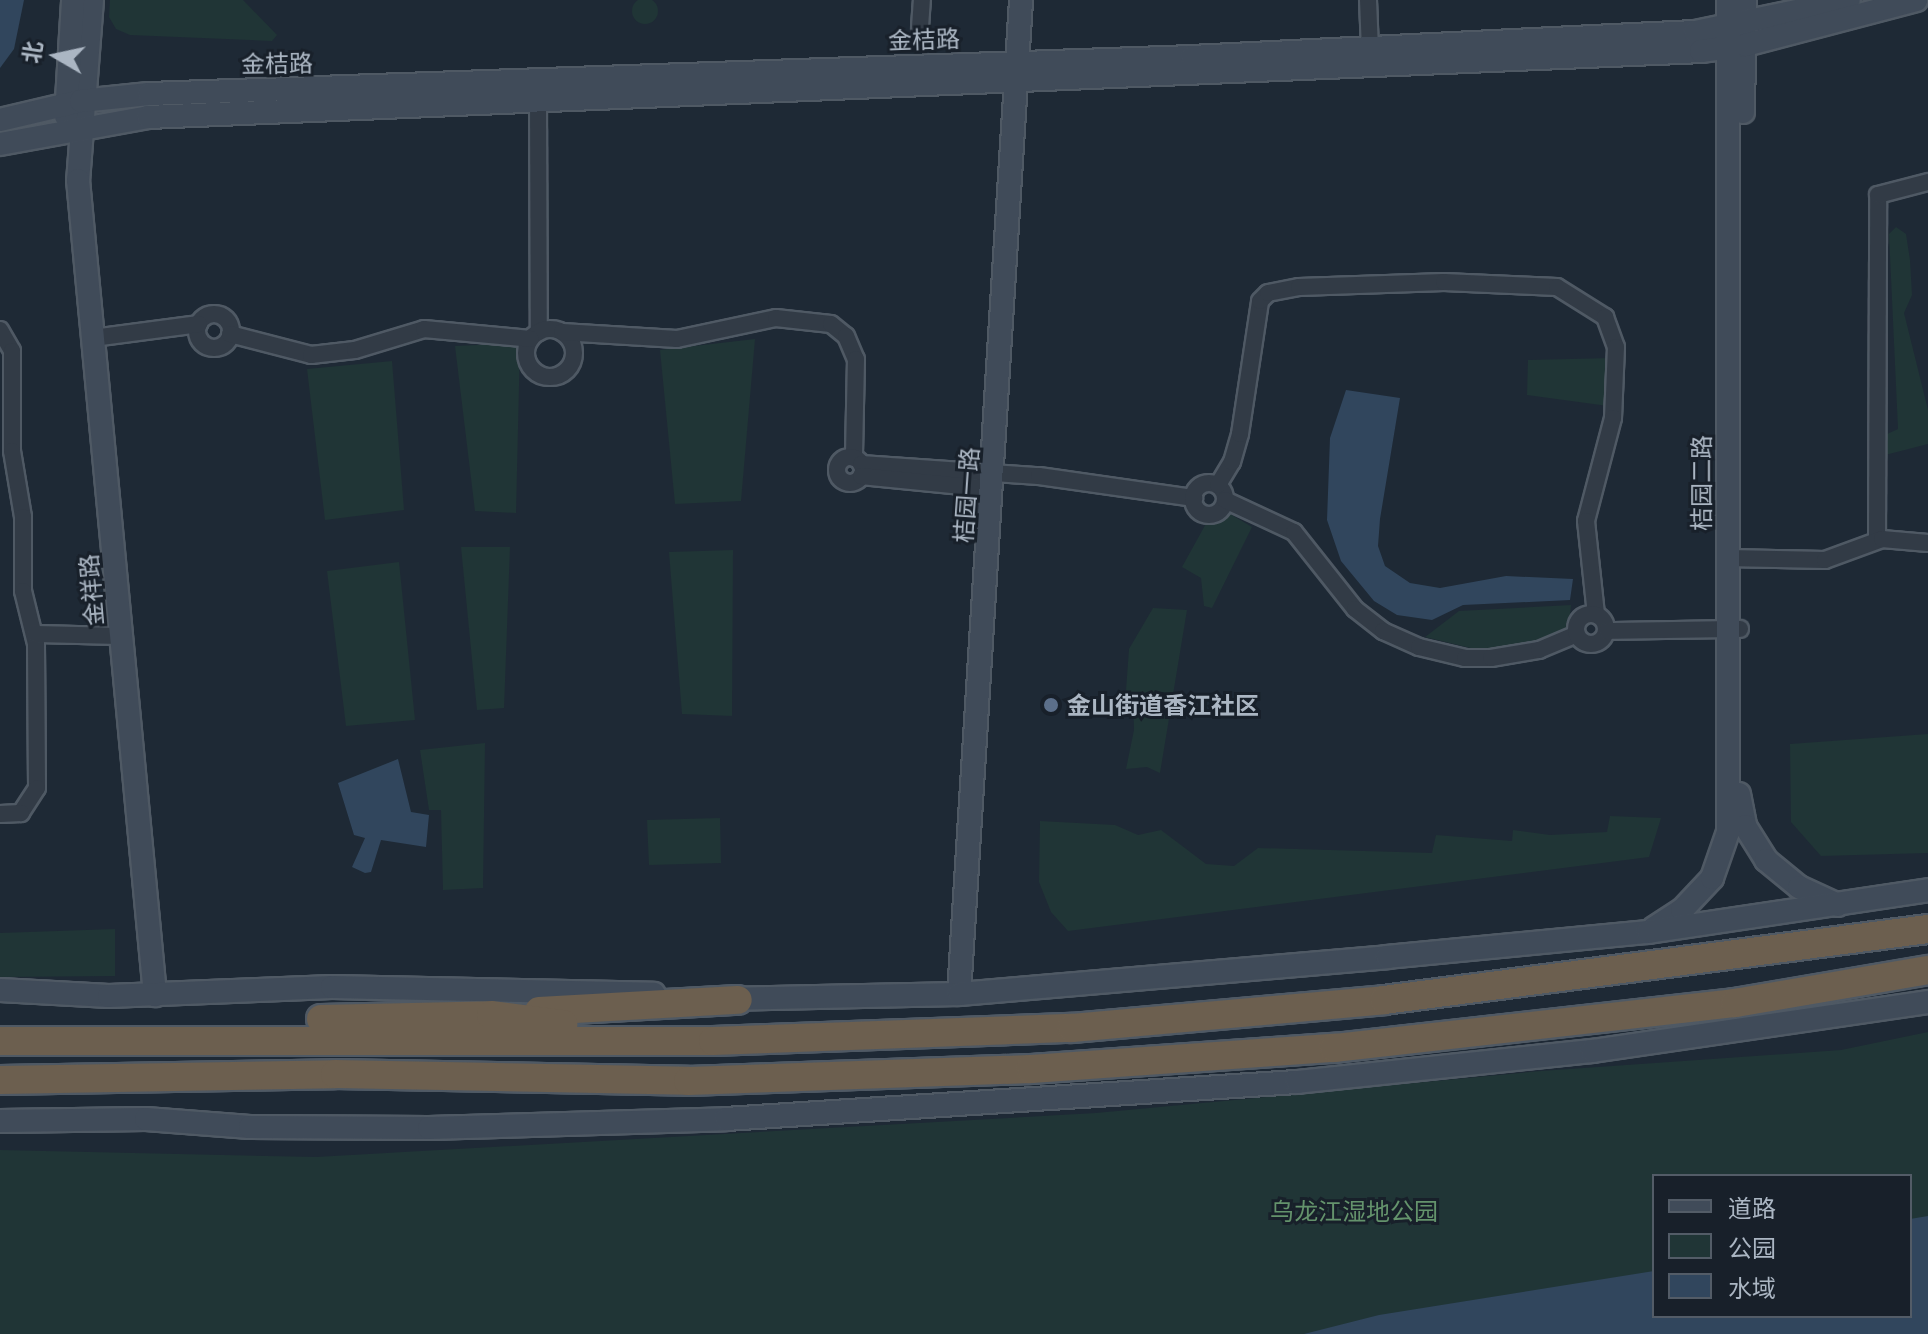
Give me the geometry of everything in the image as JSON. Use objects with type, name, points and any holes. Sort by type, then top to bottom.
[{"type":"highway","points":[[0,1041],[713,1041],[1072,1028],[1384,1000],[1928,929]]},
{"type":"highway","points":[[0,1080],[335,1074],[688,1081],[1031,1069],[1334,1048],[1735,1003],[1928,970]]},
{"type":"highway","points":[[0,1023],[491,1015],[738,1000]]},
{"type":"highway","points":[[491,1015],[713,1041]]},
{"type":"main road","name":"金祥路","points":[[73,0],[73,103],[78,180],[155,995]]},
{"type":"main road","name":"金祥路","points":[[73,103],[92,0]]},
{"type":"main road","name":"桔园一路","points":[[959,994],[1021,0]]},
{"type":"main road","name":"桔园二路","points":[[1728,0],[1737,36]]},
{"type":"main road","name":"桔园二路","points":[[1648,932],[1698,894],[1725,849],[1733,629],[1737,36],[1745,0]]},
{"type":"main road","name":"金桔路","points":[[0,120],[73,103],[234,90],[1016,71],[1370,49],[1737,36],[1849,0]]},
{"type":"main road","points":[[0,144],[74,127],[148,117],[538,100],[1016,71],[1737,36],[1916,0]]},
{"type":"main road","name":"桔园二路","points":[[1733,629],[1738,783],[1745,826],[1778,872],[1838,905]]},
{"type":"main road","points":[[0,990],[155,995],[332,987],[632,992],[738,1000],[959,994],[1648,932],[1928,890]]},
{"type":"main road","points":[[0,1121],[146,1119],[250,1127],[429,1128],[726,1119],[1297,1082],[1592,1051],[1928,1002]]},
{"type":"street","points":[[920,27],[922,0]]},
{"type":"street","points":[[1368,0],[1370,49]]},
{"type":"street","points":[[538,100],[535,336],[527,351],[530,366],[543,376],[558,376],[574,359],[572,344],[562,332]]},
{"type":"street","points":[[1877,540],[1878,195],[1928,182]]},
{"type":"street","points":[[1194,498],[1199,511],[1209,515],[1218,512],[1221,492],[1240,434],[1260,301],[1268,293],[1299,287],[1444,282],[1557,287],[1605,317],[1616,347],[1613,418],[1586,521],[1596,614],[1607,631]]},
{"type":"street","points":[[93,338],[199,324],[207,315],[218,315],[227,321],[230,334],[222,346],[206,346],[199,339],[199,324]]},
{"type":"street","points":[[230,334],[311,355],[355,350],[424,329],[535,336],[562,332],[667,339],[715,335],[776,318],[831,324],[846,336],[856,359],[859,466],[1194,498]]},
{"type":"street","points":[[0,330],[12,351],[12,451],[23,517],[23,591],[35,634],[37,788],[21,813],[0,814]]},
{"type":"street","points":[[1194,498],[1202,485],[1221,492],[1294,532],[1355,609],[1383,631],[1419,647],[1491,658],[1539,650],[1577,634]]},
{"type":"street","points":[[1734,558],[1825,560],[1877,540],[1928,543]]},
{"type":"street","points":[[1577,634],[1579,620],[1596,614]]},
{"type":"street","points":[[1577,634],[1593,645],[1607,631],[1733,629]]},
{"type":"street","points":[[35,634],[121,636]]},
{"type":"green space","points":[[640,-1],[650,-1],[657,6],[657,16],[650,23],[640,23],[633,16],[633,6]]},
{"type":"green space","points":[[110,0],[243,0],[277,35],[272,41],[130,35],[116,29],[109,17]]},
{"type":"green space","points":[[1896,227],[1906,234],[1910,260],[1912,295],[1904,313],[1928,410],[1928,444],[1885,455],[1885,435],[1898,429],[1889,234]]},
{"type":"green space","points":[[755,339],[741,501],[675,504],[660,350]]},
{"type":"green space","points":[[520,343],[516,513],[475,511],[455,346]]},
{"type":"green space","points":[[1613,358],[1608,406],[1527,395],[1528,360]]},
{"type":"green space","points":[[392,361],[404,510],[325,520],[307,369]]},
{"type":"green space","points":[[1225,511],[1252,527],[1212,608],[1204,606],[1201,578],[1182,567],[1208,520],[1218,519]]},
{"type":"green space","points":[[461,547],[510,547],[504,708],[477,710]]},
{"type":"green space","points":[[733,550],[732,716],[682,714],[669,552]]},
{"type":"green space","points":[[399,562],[415,720],[346,726],[327,571]]},
{"type":"green space","points":[[1571,605],[1569,627],[1546,643],[1479,650],[1425,637],[1459,611]]},
{"type":"green space","points":[[1153,608],[1187,610],[1160,773],[1147,767],[1126,769],[1134,730],[1133,699],[1126,690],[1129,649]]},
{"type":"green space","points":[[1928,734],[1928,853],[1821,856],[1791,822],[1790,744]]},
{"type":"green space","points":[[485,743],[483,888],[443,890],[441,810],[429,810],[420,750]]},
{"type":"green space","points":[[1610,816],[1661,818],[1649,857],[1068,931],[1051,912],[1039,882],[1040,821],[1115,825],[1138,835],[1161,830],[1206,864],[1234,866],[1258,848],[1432,853],[1436,835],[1512,841],[1513,830],[1550,835],[1607,832]]},
{"type":"green space","points":[[720,818],[721,863],[649,865],[647,820]]},
{"type":"green space","points":[[115,929],[115,976],[0,977],[0,933]]},
{"type":"green space","name":"乌龙江湿地公园","points":[[1928,1032],[1928,1233],[1912,1236],[1912,1174],[1652,1174],[1652,1288],[1359,1334],[0,1334],[0,1150],[316,1157],[1096,1113],[1541,1071],[1841,1050]]},
{"type":"water","points":[[0,0],[24,0],[14,49],[0,68]]},
{"type":"water","points":[[1346,390],[1400,398],[1380,519],[1378,546],[1385,566],[1410,583],[1440,588],[1506,576],[1573,579],[1570,600],[1463,605],[1432,620],[1397,615],[1374,601],[1341,561],[1327,520],[1330,438]]},
{"type":"water","points":[[398,759],[411,812],[429,815],[426,847],[381,840],[371,872],[365,873],[352,867],[365,838],[354,835],[338,783]]},
{"type":"water","points":[[1928,1216],[1928,1334],[1304,1334],[1379,1315],[1652,1271],[1652,1318],[1912,1318],[1912,1219]]},
{"type":"place","name":"金山街道香江社区","points":[[1051,705]]}]
